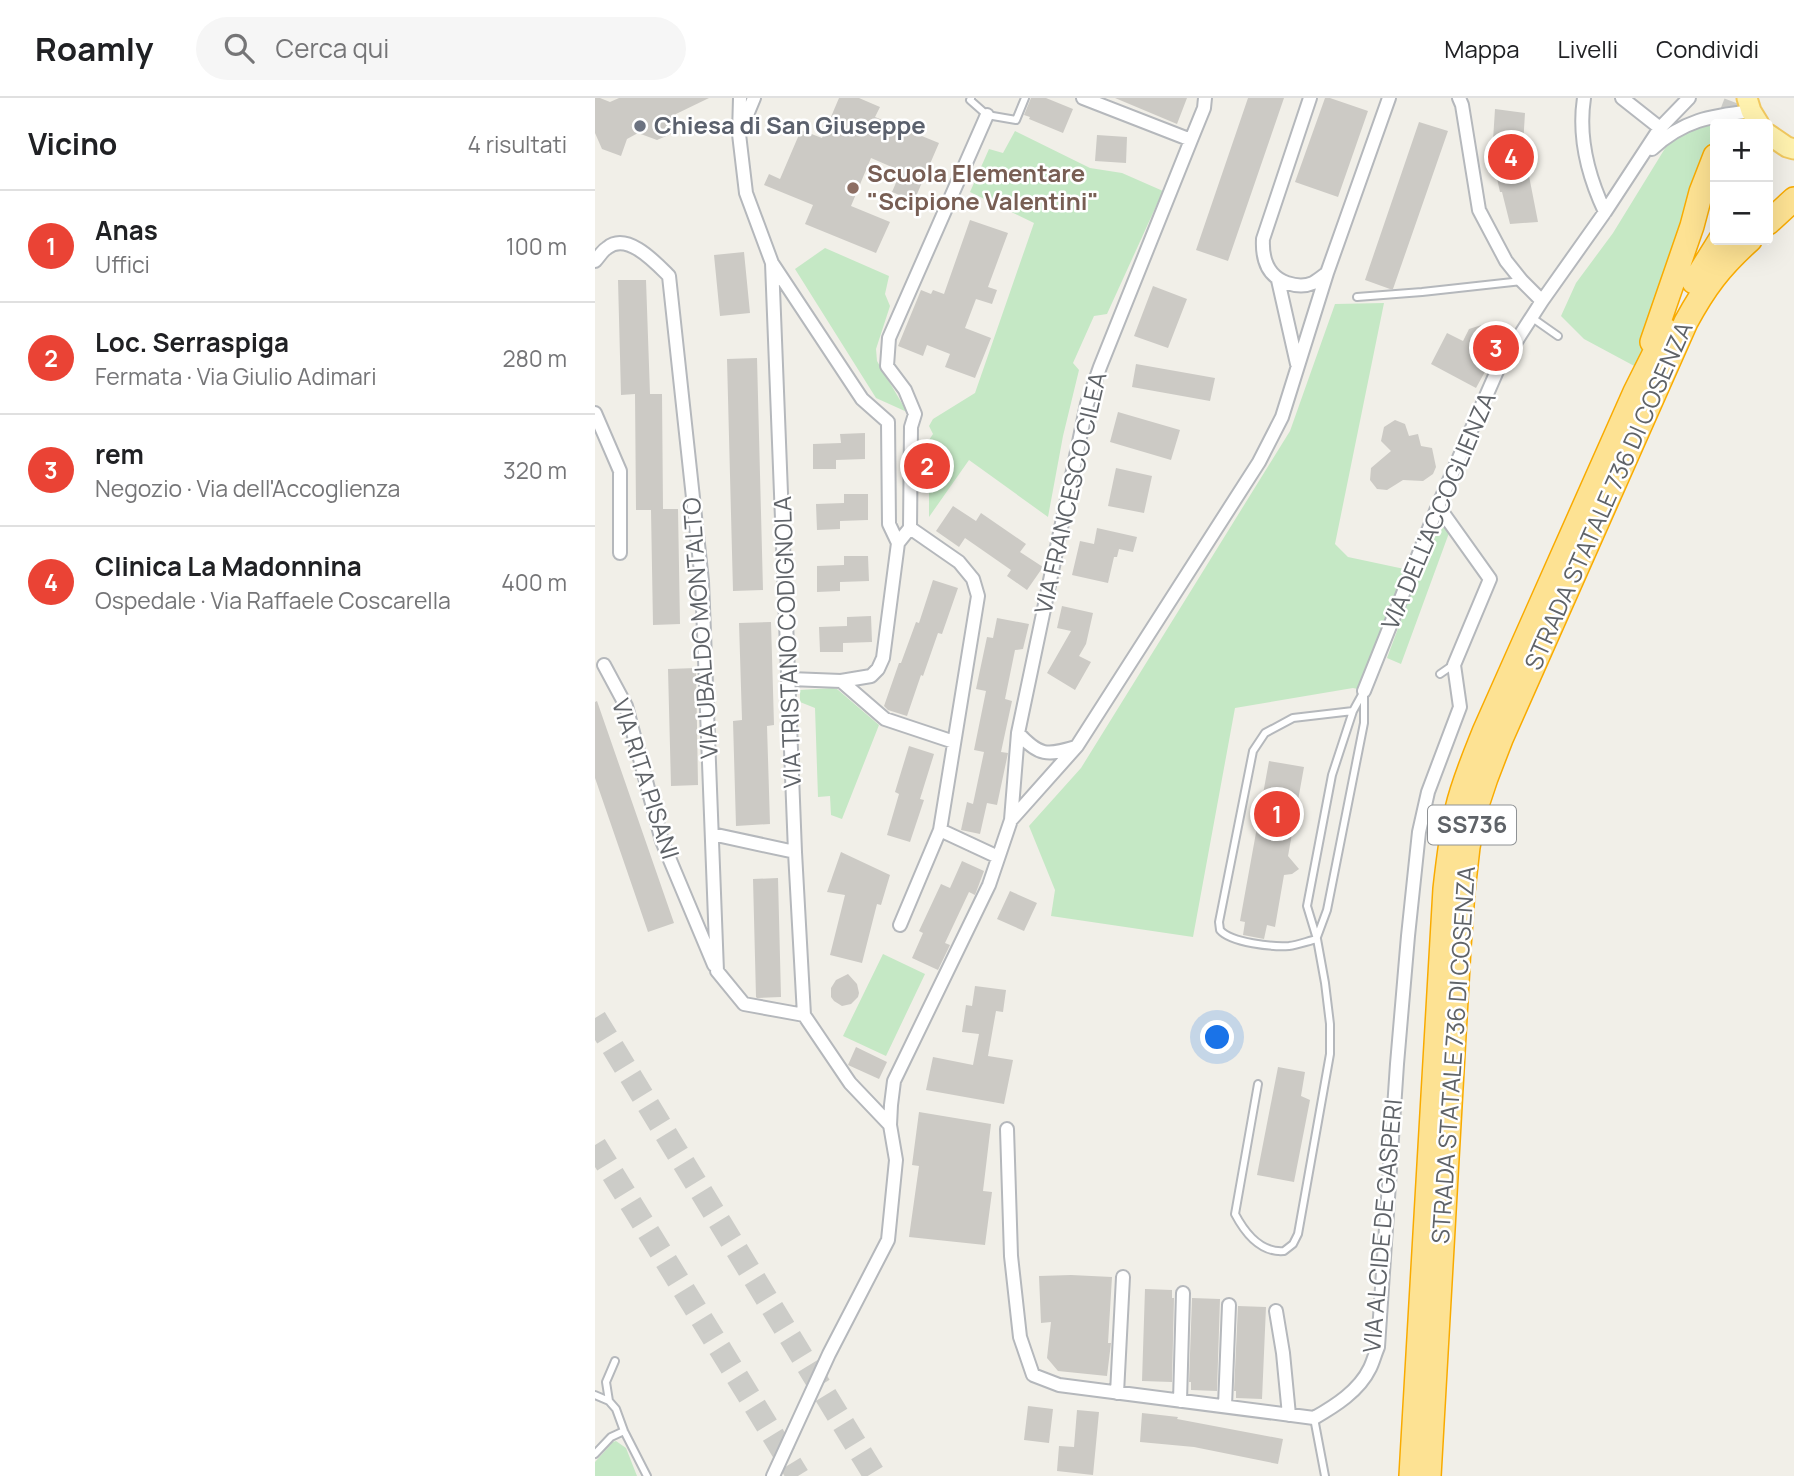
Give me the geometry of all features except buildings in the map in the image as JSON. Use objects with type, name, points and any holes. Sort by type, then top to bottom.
[{"type":"highway","points":[[1635,392],[1710,169]]},
{"type":"highway","points":[[1773,218],[1794,199]]},
{"type":"highway","name":"STRADA STATALE 736 DI COSENZA","points":[[1411,1476],[1444,901],[1450,844],[1458,807],[1484,732],[1635,392],[1673,315],[1717,245]]},
{"type":"highway","name":"STRADA STATALE 736 DI COSENZA","points":[[1429,1476],[1461,914],[1475,811],[1501,739],[1686,322],[1703,290],[1745,245]]},
{"type":"main road","points":[[1773,137],[1794,149]]},
{"type":"street","name":"VIA TRISTANO CODIGNOLA","points":[[740,98],[739,134],[746,193],[772,263],[804,1015]]},
{"type":"street","points":[[739,134],[754,98]]},
{"type":"street","points":[[1083,98],[1191,140]]},
{"type":"street","name":"VIA FRANCESCO CILEA","points":[[1011,820],[1018,733],[1087,404],[1104,355],[1204,107],[1205,98]]},
{"type":"street","points":[[1297,364],[1278,280],[1265,264],[1262,251],[1263,239],[1310,98]]},
{"type":"street","points":[[772,1476],[829,1354],[888,1240],[896,1160],[890,1125],[894,1081],[989,885],[1011,820],[1077,746],[1259,462],[1282,416],[1327,273],[1389,98]]},
{"type":"street","points":[[1459,98],[1479,210],[1506,261],[1542,300]]},
{"type":"street","points":[[1584,98],[1581,118],[1587,165],[1605,212]]},
{"type":"street","points":[[1622,98],[1660,128]]},
{"type":"street","name":"VIA DELL'ACCOGLIENZA","points":[[1364,691],[1497,370],[1660,128],[1689,98]]},
{"type":"street","name":"VIA DELL'ACCOGLIENZA","points":[[1639,161],[1667,135],[1695,121],[1752,111]]},
{"type":"street","points":[[790,679],[841,681],[871,676],[883,658],[898,543],[910,528],[911,427],[915,414],[905,390],[887,366],[889,338],[987,115]]},
{"type":"street","name":"VIA UBALDO MONTALTO","points":[[595,261],[613,244],[629,245],[642,251],[670,276],[702,580],[717,971]]},
{"type":"street","points":[[772,263],[862,399],[888,422],[911,427]]},
{"type":"street","points":[[1278,280],[1298,286],[1312,284],[1327,273]]},
{"type":"street","points":[[595,413],[620,471],[620,553]]},
{"type":"street","points":[[888,422],[889,524],[898,543]]},
{"type":"street","points":[[1439,506],[1489,579],[1454,665]]},
{"type":"street","points":[[900,925],[940,830],[978,596],[973,579],[959,562],[910,528]]},
{"type":"street","name":"VIA RITA PISANI","points":[[604,665],[626,706],[662,841],[717,971]]},
{"type":"street","name":"VIA ALCIDE DE GASPERI","points":[[1314,1418],[1332,1408],[1353,1390],[1369,1370],[1378,1347],[1402,1000],[1419,832],[1428,792],[1460,707],[1454,665]]},
{"type":"street","points":[[841,681],[885,719],[954,742]]},
{"type":"street","points":[[1018,733],[1039,751],[1054,754],[1077,746]]},
{"type":"street","points":[[940,830],[998,857]]},
{"type":"street","points":[[712,834],[795,852]]},
{"type":"street","points":[[717,971],[744,1004],[804,1015],[850,1083],[890,1125]]},
{"type":"street","points":[[1007,1129],[1011,1256],[1020,1337],[1033,1375],[1059,1385],[1314,1418]]},
{"type":"street","points":[[1117,1393],[1123,1277]]},
{"type":"street","points":[[1179,1401],[1183,1293]]},
{"type":"street","points":[[1225,1406],[1229,1305]]},
{"type":"street","points":[[1276,1311],[1289,1415]]},
{"type":"lane","points":[[971,98],[987,115],[1016,120],[1025,98]]},
{"type":"lane","points":[[1357,297],[1522,281]]},
{"type":"lane","points":[[1531,317],[1558,336]]},
{"type":"lane","points":[[1440,674],[1454,665]]},
{"type":"lane","points":[[1258,1084],[1235,1214],[1254,1241],[1274,1251],[1284,1251],[1293,1244],[1298,1234],[1331,1054],[1327,996],[1317,939],[1307,906],[1332,775],[1353,711],[1364,691]]},
{"type":"lane","points":[[1317,939],[1327,910],[1364,723],[1364,691]]},
{"type":"lane","points":[[1317,939],[1291,946],[1264,946],[1227,937],[1220,930],[1219,922],[1253,751],[1265,733],[1293,718],[1353,711]]},
{"type":"lane","points":[[609,1401],[606,1382],[615,1361]]},
{"type":"lane","points":[[595,1395],[609,1401],[616,1409],[647,1476]]},
{"type":"lane","points":[[1314,1418],[1325,1476]]},
{"type":"lane","points":[[595,1454],[611,1437],[624,1431]]},
{"type":"green space","points":[[1710,124],[1710,167],[1638,368],[1584,339],[1561,316],[1576,283],[1613,233],[1672,137],[1699,125]]},
{"type":"green space","points":[[1015,131],[1090,168],[1122,173],[1163,191],[1107,314],[1094,316],[1073,363],[1079,370],[1048,517],[969,460],[929,517],[929,440],[933,434],[929,426],[933,419],[975,393],[1034,223],[970,192],[989,149],[1003,153]]},
{"type":"green space","points":[[825,248],[889,276],[885,294],[890,306],[876,349],[877,361],[907,412],[876,398],[795,269]]},
{"type":"green space","points":[[1384,303],[1335,544],[1348,557],[1409,570],[1362,690],[1353,688],[1235,708],[1193,937],[1051,916],[1055,890],[1029,826],[1081,768],[1290,431],[1335,304]]},
{"type":"green space","points":[[1438,521],[1449,533],[1401,664],[1387,658]]},
{"type":"green space","points":[[833,688],[879,725],[842,819],[831,815],[830,796],[818,797],[815,708],[800,702],[800,690]]},
{"type":"green space","points":[[883,954],[925,974],[886,1056],[843,1036]]},
{"type":"green space","points":[[616,1441],[626,1448],[637,1476],[595,1476],[595,1462]]},
{"type":"tunnel","points":[[1729,119],[1737,98]]},
{"type":"tunnel","points":[[595,1018],[875,1476]]},
{"type":"tunnel","points":[[595,1145],[798,1476]]},
{"type":"place","name":"Chiesa di San Giuseppe","points":[[640,126]]},
{"type":"place","name":"Clinica La Madonnina","points":[[1511,157]]},
{"type":"place","name":"Scuola Elementare \"Scipione Valentini\"","points":[[853,188]]},
{"type":"place","name":"rem","points":[[1496,348]]},
{"type":"place","name":"Loc. Serraspiga","points":[[927,466]]},
{"type":"place","name":"Anas","points":[[1277,814]]}]
